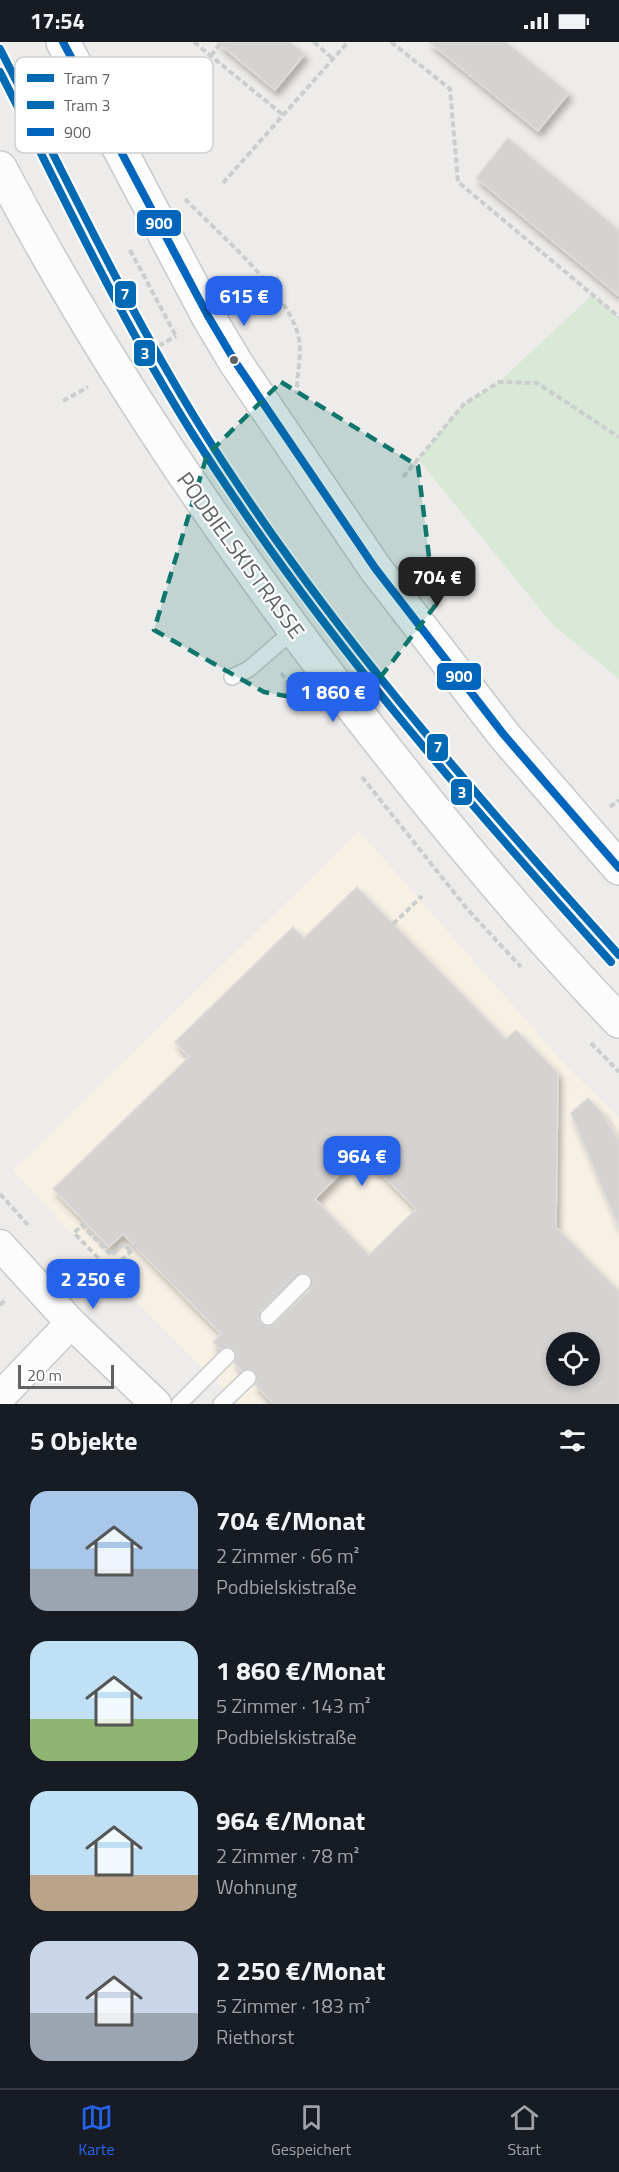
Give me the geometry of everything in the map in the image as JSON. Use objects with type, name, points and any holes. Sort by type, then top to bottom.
[{"type":"main road","points":[[63,42],[71,57]]},
{"type":"main road","points":[[122,153],[208,316],[256,392],[375,568],[504,735],[619,868]]},
{"type":"main road","name":"PODBIELSKISTRASSE","points":[[0,168],[115,371],[206,511],[434,813],[550,950],[619,1021]]},
{"type":"street","points":[[0,1245],[71,1323],[156,1404]]},
{"type":"street","points":[[0,1397],[71,1323]]},
{"type":"lane","points":[[232,677],[249,669],[294,630]]},
{"type":"lane","points":[[268,1317],[303,1282]]},
{"type":"lane","points":[[179,1404],[227,1356]]},
{"type":"lane","points":[[221,1404],[248,1378]]},
{"type":"path","points":[[194,42],[211,56],[220,44]]},
{"type":"path","points":[[314,42],[333,59]]},
{"type":"path","points":[[223,183],[348,42]]},
{"type":"path","points":[[391,42],[450,89],[458,182],[619,317]]},
{"type":"path","points":[[213,58],[283,115]]},
{"type":"path","points":[[183,197],[267,284],[293,318],[299,338],[298,398]]},
{"type":"path","points":[[130,250],[174,337],[142,356]]},
{"type":"path","points":[[229,305],[279,277]]},
{"type":"path","points":[[403,477],[464,405],[499,382],[537,382],[619,437]]},
{"type":"path","points":[[63,402],[93,385]]},
{"type":"path","points":[[606,810],[619,800]]},
{"type":"path","points":[[393,924],[422,896]]},
{"type":"path","points":[[111,1270],[74,1233],[82,1225],[111,1255],[123,1244],[131,1251]]},
{"type":"path","points":[[89,1292],[136,1246]]},
{"type":"highlighted area","points":[[281,382],[418,466],[435,606],[356,709],[264,692],[154,630],[207,455]]},
{"type":"shaded area","points":[[359,831],[570,1070],[619,1117],[619,1404],[238,1404],[104,1269],[13,1170]]},
{"type":"green space","points":[[592,295],[619,317],[619,679],[553,625],[418,459],[464,404],[499,382]]},
{"type":"building","points":[[217,42],[290,42],[305,54],[275,90]]},
{"type":"building","points":[[429,42],[506,42],[569,93],[538,131]]},
{"type":"building","points":[[508,138],[619,230],[619,296],[476,178]]},
{"type":"building","points":[[357,887],[506,1039],[516,1030],[558,1073],[556,1227],[619,1291],[619,1404],[274,1404],[255,1385],[257,1380],[255,1372],[250,1369],[241,1371],[234,1363],[236,1358],[234,1350],[229,1347],[220,1349],[213,1342],[221,1334],[123,1234],[109,1247],[53,1189],[189,1057],[175,1042],[293,927],[304,938]],"holes":[[[361,1153],[416,1209],[369,1255],[315,1199]],[[301,1273],[309,1275],[312,1279],[310,1289],[274,1324],[270,1326],[262,1324],[259,1319],[261,1311]]]},
{"type":"building","points":[[588,1098],[603,1114],[619,1141],[619,1228],[571,1113]]},
{"type":"tram line","name":"7","points":[[0,49],[15,79]]},
{"type":"tram line","name":"3","points":[[0,72],[15,102]]},
{"type":"tram line","name":"3","points":[[41,153],[140,345],[192,433],[238,504],[287,573],[390,707],[499,836],[611,962]]},
{"type":"tram line","name":"7","points":[[53,153],[146,334],[200,426],[246,497],[345,633],[398,700],[507,829],[619,955]]},
{"type":"transit line","name":"900","points":[[63,42],[71,57]]},
{"type":"transit line","name":"900","points":[[122,153],[208,316],[236,363],[375,568],[504,735],[619,868]]}]
